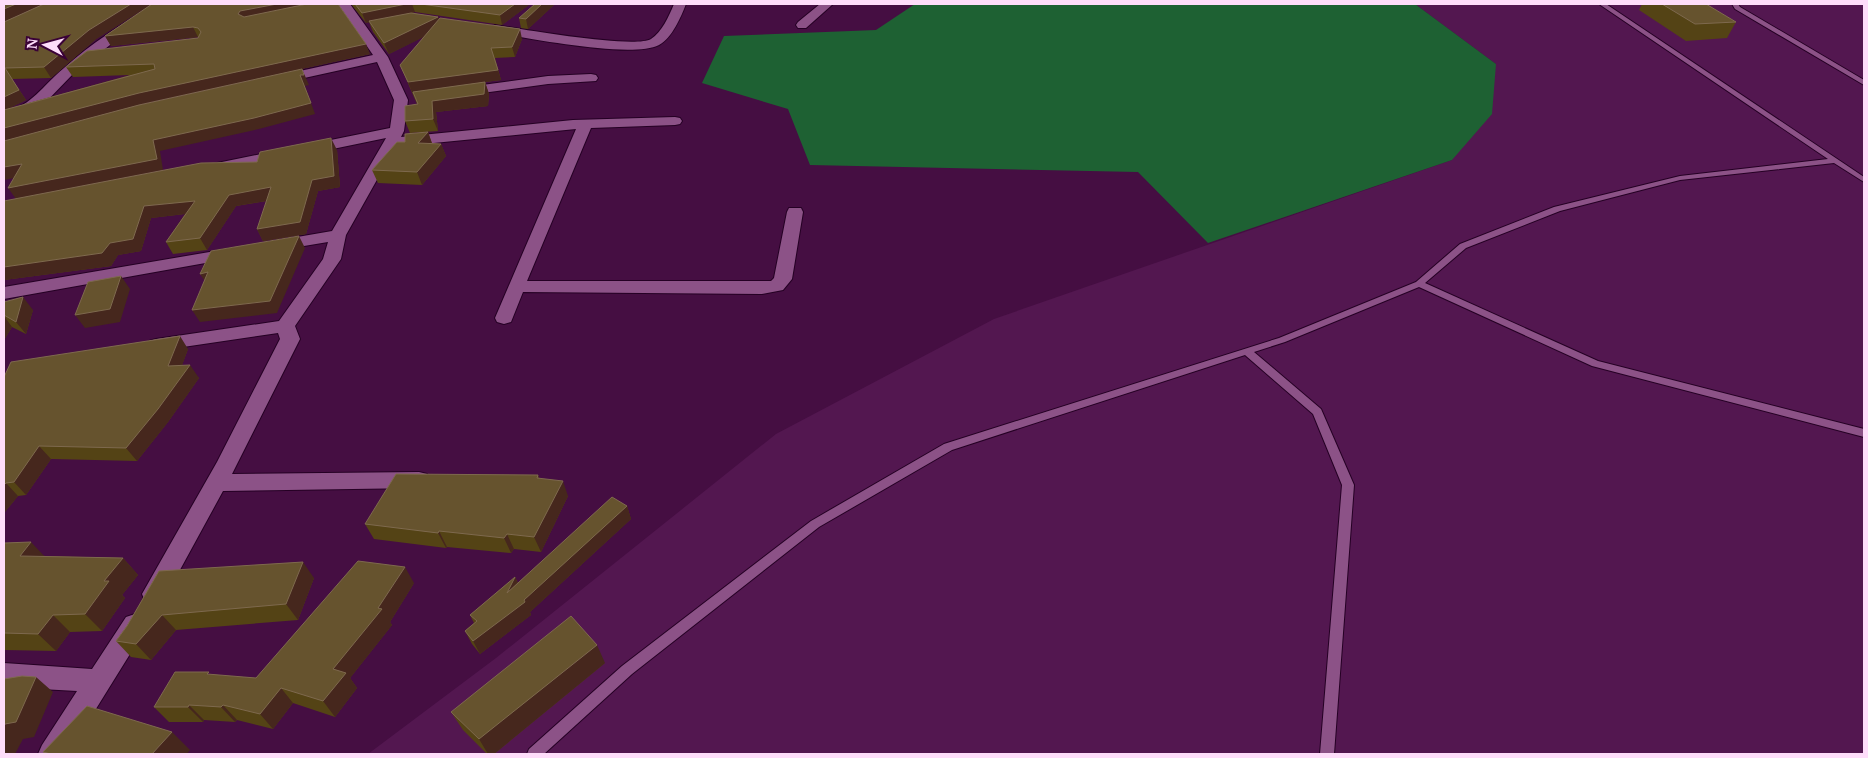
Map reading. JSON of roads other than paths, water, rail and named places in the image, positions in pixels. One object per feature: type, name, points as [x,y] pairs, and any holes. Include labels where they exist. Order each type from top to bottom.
[{"type":"street","points":[[4,118],[23,112],[36,104],[68,72],[89,55],[162,4]]},
{"type":"street","points":[[480,27],[576,41],[642,46],[654,43],[673,21],[680,4]]},
{"type":"street","points":[[802,25],[827,4]]},
{"type":"street","points":[[140,348],[285,326],[332,258],[338,235],[394,137],[410,99],[381,57],[367,28],[341,5]]},
{"type":"street","points":[[507,30],[520,20]]},
{"type":"street","points":[[89,55],[115,52]]},
{"type":"street","points":[[266,82],[381,57]]},
{"type":"street","points":[[446,94],[548,80],[591,78]]},
{"type":"street","points":[[204,170],[394,137],[584,124],[675,121]]},
{"type":"street","points":[[504,318],[584,124]]},
{"type":"street","points":[[516,286],[762,288],[777,286],[782,279],[795,212]]},
{"type":"street","points":[[4,293],[338,235]]},
{"type":"street","points":[[52,754],[145,610],[216,483],[290,339],[285,326]]},
{"type":"street","points":[[216,483],[442,480]]},
{"type":"street","points":[[4,675],[99,681]]},
{"type":"lane","points":[[1602,4],[1864,180]]},
{"type":"lane","points":[[1735,4],[1737,8],[1864,83]]},
{"type":"lane","points":[[534,754],[627,670],[816,524],[948,447],[1282,340],[1419,284],[1463,246],[1557,208],[1680,178],[1834,161]]},
{"type":"lane","points":[[1419,284],[1595,364],[1864,433]]},
{"type":"lane","points":[[1246,351],[1317,412],[1348,485],[1327,754]]}]
